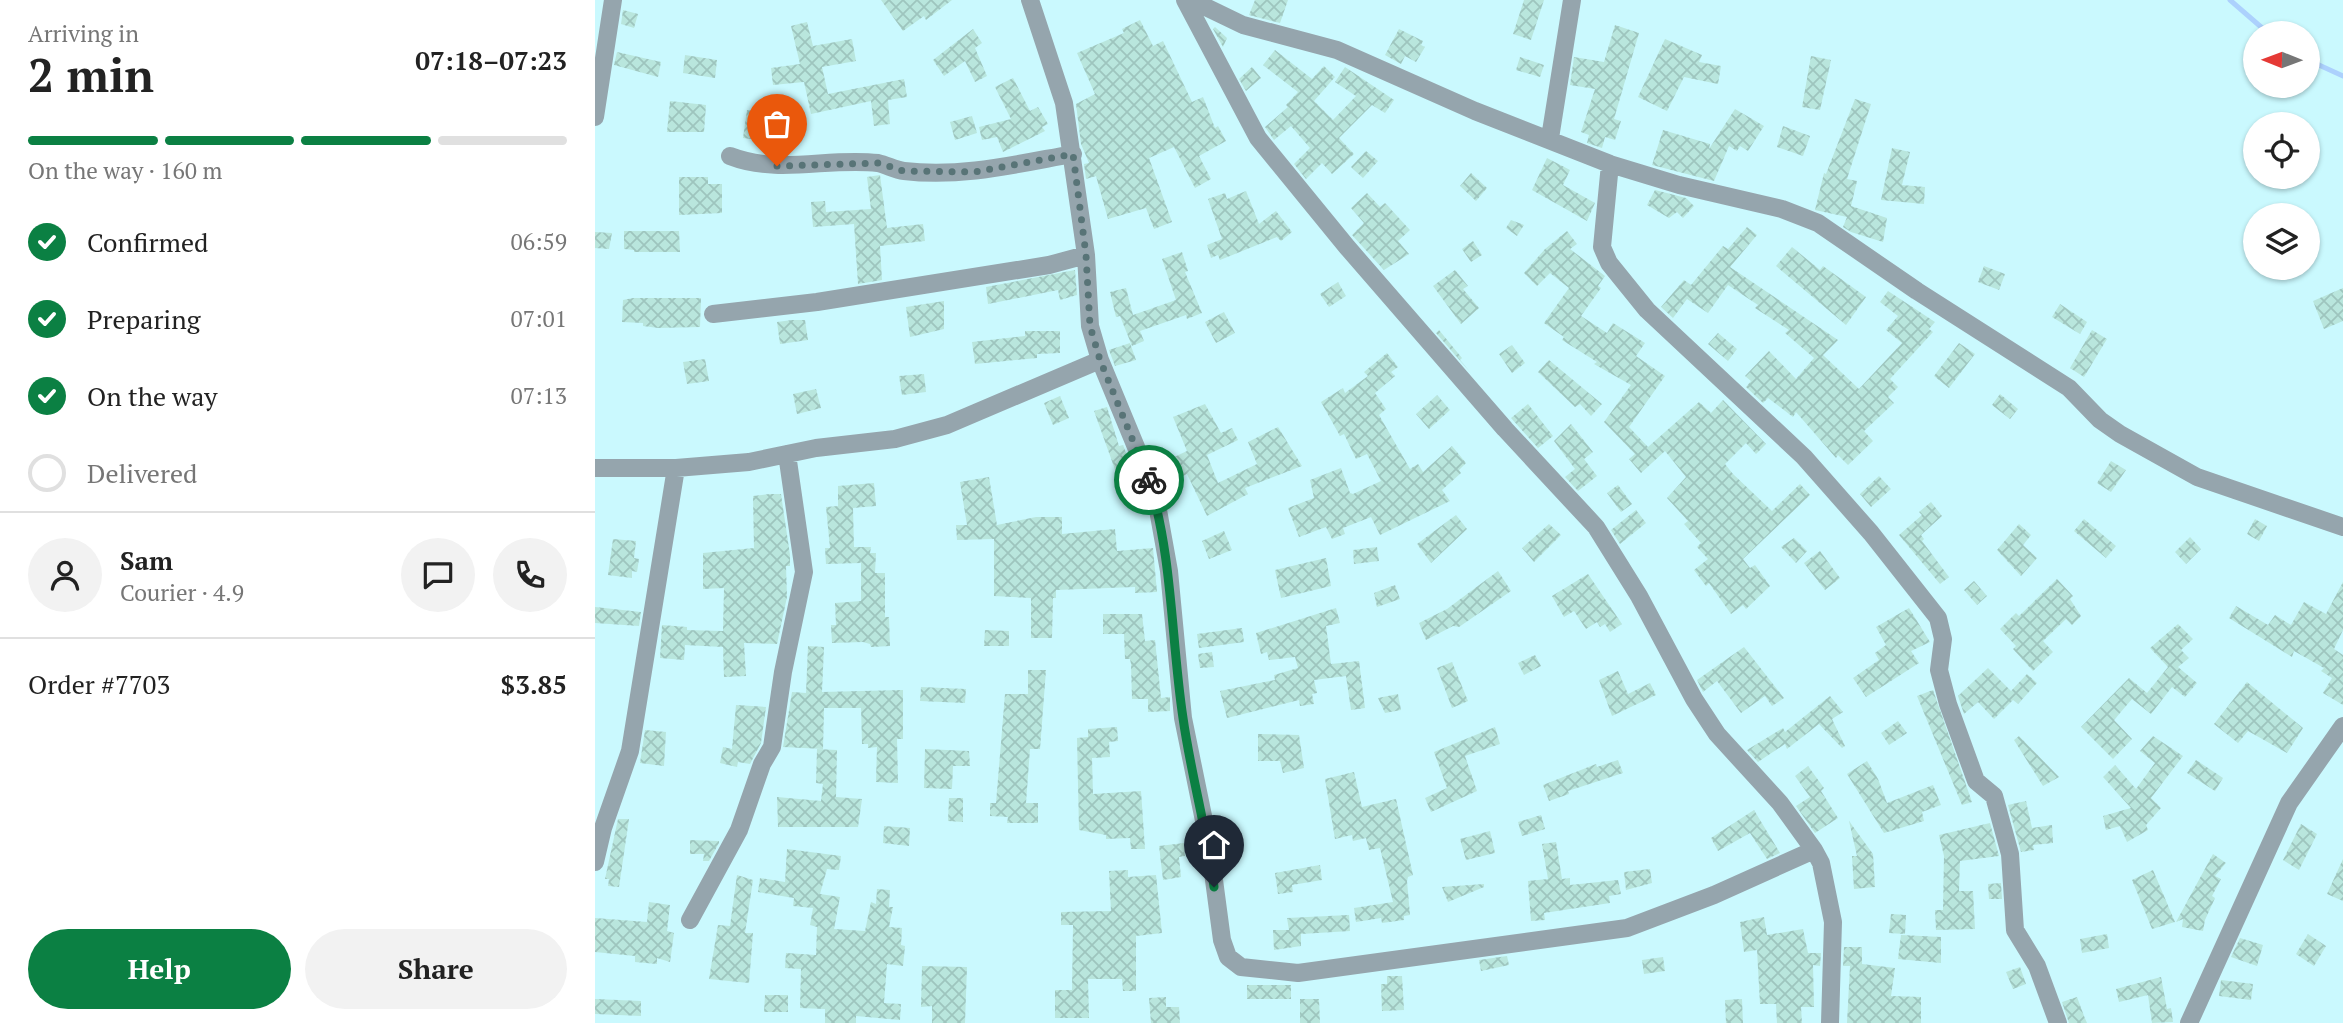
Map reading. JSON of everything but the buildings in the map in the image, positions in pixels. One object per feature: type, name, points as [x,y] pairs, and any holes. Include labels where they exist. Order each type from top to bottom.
[{"type":"street","points":[[595,117],[613,0]]},
{"type":"street","points":[[1030,0],[1064,103],[1086,255],[1090,326],[1100,360],[1148,476],[1158,510],[1169,571],[1183,718],[1208,838],[1222,940],[1228,957],[1241,967],[1298,973],[1627,928],[1714,895],[1814,850]]},
{"type":"street","points":[[1185,0],[1258,138],[1374,277],[1595,527],[1639,596],[1694,699],[1717,734],[1780,803],[1814,850],[1822,863],[1833,922],[1830,1023]]},
{"type":"street","points":[[1191,0],[1243,25],[1337,50],[1475,111],[1611,164],[1679,185],[1782,209],[1818,223],[1917,291],[2069,388],[2100,420],[2120,434],[2197,477],[2343,527]]},
{"type":"street","points":[[1550,138],[1572,0]]},
{"type":"street","points":[[730,156],[751,164],[777,166],[879,163],[903,171],[975,172],[1073,154]]},
{"type":"street","points":[[1611,164],[1602,247],[1609,262],[1647,310],[1804,457],[1871,533],[1938,618],[1943,639],[1940,670],[1948,704],[1976,781],[1994,796],[2010,854],[2015,930],[2037,966],[2058,1023]]},
{"type":"street","points":[[713,314],[817,302],[1022,270],[1086,255]]},
{"type":"street","points":[[595,468],[676,468],[749,462],[895,439],[947,425],[1100,360]]},
{"type":"street","points":[[690,920],[739,830],[762,764],[772,747],[783,672],[804,572],[787,454]]},
{"type":"street","points":[[595,862],[603,828],[630,751],[676,468]]},
{"type":"street","points":[[2189,1023],[2289,803],[2343,726]]},
{"type":"waterway","points":[[2230,0],[2254,21]]},
{"type":"waterway","points":[[2321,66],[2343,76]]},
{"type":"way so far","points":[[777,166],[879,163],[903,171],[975,172],[1073,154],[1086,255],[1090,326],[1100,360],[1149,480]]},
{"type":"route","points":[[1149,480],[1158,510],[1169,571],[1183,718],[1210,850],[1214,887]]}]
